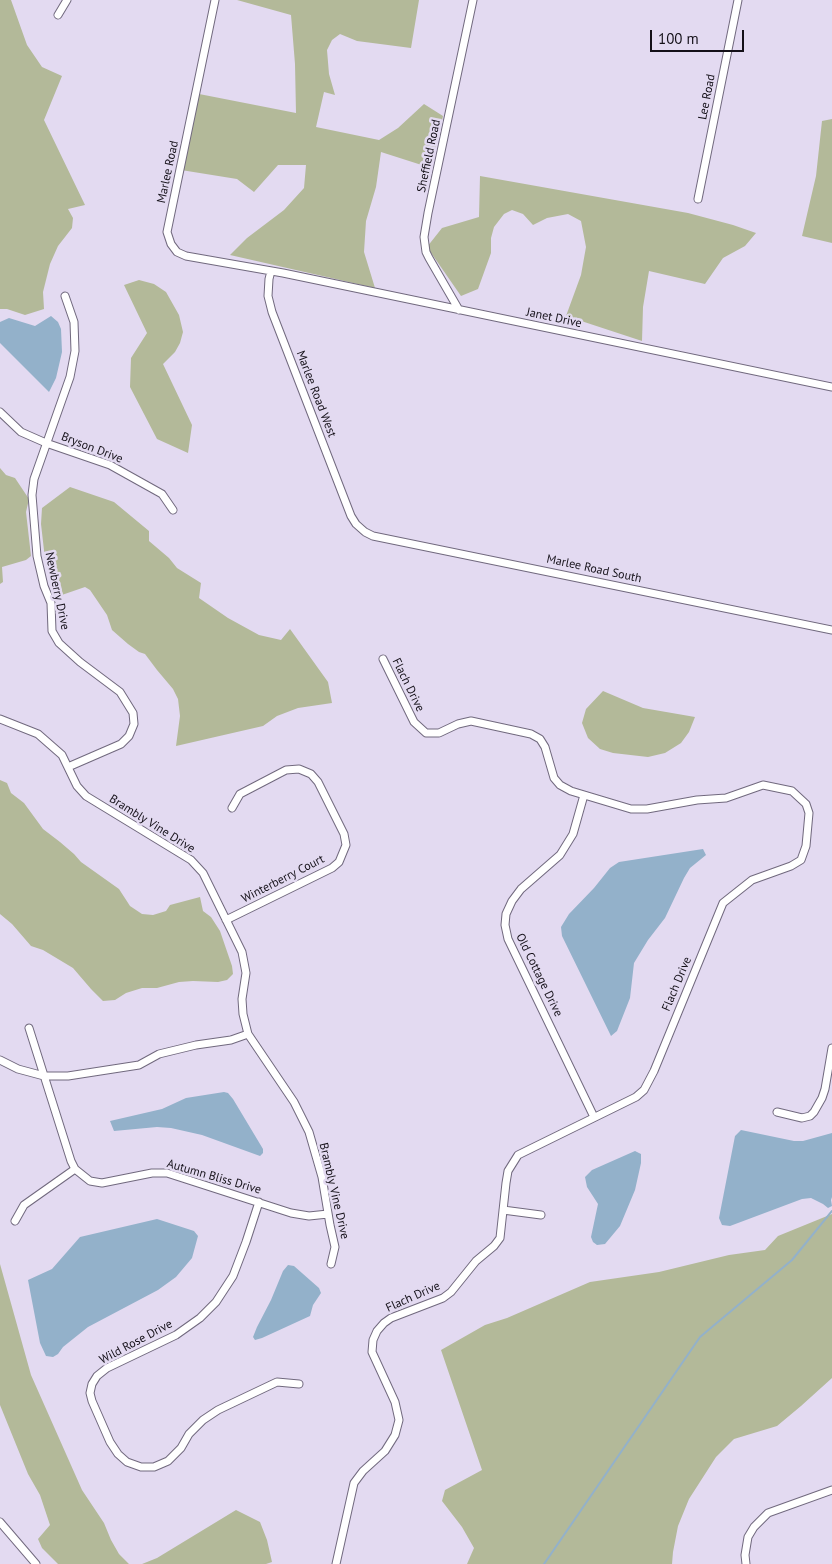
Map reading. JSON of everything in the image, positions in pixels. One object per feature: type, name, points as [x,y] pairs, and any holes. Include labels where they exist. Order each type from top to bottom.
[{"type":"street","points":[[58,15],[67,0]]},
{"type":"street","name":"Marlee Road","points":[[215,0],[167,232],[168,238],[170,244],[177,252],[186,256],[271,271]]},
{"type":"street","name":"Sheffield Road","points":[[459,310],[426,252],[424,237],[473,0]]},
{"type":"street","name":"Lee Road","points":[[698,199],[738,0]]},
{"type":"street","name":"Janet Drive","points":[[271,271],[832,387]]},
{"type":"street","name":"Marlee Road West","points":[[271,271],[268,279],[268,296],[272,312],[350,514],[356,524]]},
{"type":"street","name":"Newberry Drive","points":[[65,296],[74,322],[75,351],[70,377],[34,478],[32,496],[37,556],[44,586],[51,603],[52,631],[60,643],[80,662],[120,692],[133,713],[134,724],[129,736],[120,744],[68,767]]},
{"type":"street","name":"Bryson Drive","points":[[0,412],[21,432],[46,443],[110,465],[162,494],[173,510]]},
{"type":"street","name":"Marlee Road South","points":[[356,524],[361,530],[373,536],[832,630]]},
{"type":"street","name":"Flach Drive","points":[[336,1564],[354,1482],[385,1451],[394,1435],[399,1420],[395,1402],[372,1352],[373,1340],[377,1331],[391,1318],[443,1298],[451,1292],[476,1261],[494,1246],[500,1238],[508,1171],[518,1155],[636,1097],[644,1090],[654,1071],[724,903],[752,880],[791,866],[801,860],[806,846],[809,813],[806,804],[792,791],[763,785],[726,798],[697,800],[646,809],[631,809],[571,791],[560,785],[554,778],[546,747],[540,739],[531,734],[471,721],[458,724],[439,733],[426,733],[414,722],[383,658]]},
{"type":"street","name":"Brambly Vine Drive","points":[[0,719],[38,734],[62,755],[77,786],[86,796],[191,860],[203,873],[242,952],[246,973],[242,999],[243,1014],[248,1034],[294,1102],[308,1132],[322,1177],[335,1247],[331,1264]]},
{"type":"street","name":"Winterberry Court","points":[[226,920],[332,868],[339,862],[346,846],[344,834],[318,782],[311,774],[299,769],[286,770],[240,794],[232,808]]},
{"type":"street","name":"Old Cottage Drive","points":[[584,795],[573,834],[560,855],[521,889],[512,901],[506,914],[505,925],[508,939],[572,1068],[594,1117]]},
{"type":"street","points":[[16,1220],[24,1205],[75,1169],[29,1028]]},
{"type":"street","points":[[0,1060],[18,1069],[44,1076],[68,1076],[139,1065],[159,1054],[196,1045],[231,1040],[248,1034]]},
{"type":"street","points":[[777,1112],[802,1118],[810,1116],[814,1112],[826,1089],[832,1048]]},
{"type":"street","name":"Autumn Bliss Drive","points":[[75,1169],[90,1181],[102,1184],[152,1173],[167,1173],[291,1214],[309,1216],[328,1214]]},
{"type":"street","name":"Wild Rose Drive","points":[[259,1202],[233,1276],[216,1302],[200,1318],[176,1335],[107,1368],[97,1376],[90,1392],[110,1442],[118,1454],[127,1462],[141,1467],[154,1467],[168,1461],[203,1420],[218,1410],[276,1382],[299,1384]]},
{"type":"street","points":[[503,1210],[541,1215]]},
{"type":"street","points":[[746,1564],[745,1555],[748,1537],[761,1519],[776,1509],[832,1490]]},
{"type":"street","points":[[0,1522],[36,1564]]},
{"type":"green space","points":[[0,0],[11,0],[27,45],[42,67],[62,76],[44,120],[85,205],[68,209],[73,218],[72,228],[58,246],[50,264],[43,292],[44,309],[25,315],[7,309],[0,309]]},
{"type":"green space","points":[[237,0],[419,0],[411,48],[357,41],[340,34],[332,40],[327,50],[329,74],[335,95],[324,92],[316,127],[379,140],[398,128],[424,104],[443,116],[431,168],[381,152],[376,187],[366,221],[364,252],[375,288],[230,255],[247,238],[284,210],[304,188],[306,165],[278,165],[254,192],[237,179],[181,170],[194,93],[296,113],[291,15]]},
{"type":"green space","points":[[832,119],[832,243],[802,236],[816,176],[822,121]]},
{"type":"green space","points":[[480,176],[688,213],[756,233],[745,246],[723,258],[705,284],[649,271],[643,307],[642,341],[566,316],[581,275],[586,247],[581,221],[568,214],[547,218],[533,225],[523,214],[512,210],[504,214],[494,227],[491,238],[491,253],[478,289],[461,296],[427,247],[442,228],[479,217]]},
{"type":"green space","points":[[139,280],[154,284],[166,292],[179,315],[183,332],[180,343],[175,352],[163,364],[192,425],[188,453],[157,439],[130,387],[131,358],[147,333],[124,285]]},
{"type":"green space","points":[[0,468],[6,475],[15,478],[29,499],[26,512],[31,556],[26,560],[2,567],[3,582],[0,584]]},
{"type":"green space","points":[[70,487],[114,502],[149,531],[149,541],[169,558],[177,568],[201,583],[199,598],[228,618],[259,635],[281,640],[290,629],[328,682],[332,703],[298,708],[277,716],[263,726],[176,746],[180,716],[178,699],[173,689],[145,654],[128,644],[112,630],[107,615],[90,590],[85,587],[56,597],[45,559],[41,524],[42,508]]},
{"type":"green space","points":[[603,691],[643,708],[695,717],[689,732],[681,743],[665,753],[648,757],[613,753],[600,749],[588,738],[582,723],[586,709]]},
{"type":"green space","points":[[0,780],[7,783],[11,793],[24,803],[43,829],[81,862],[119,889],[130,906],[142,914],[153,915],[166,911],[170,905],[200,897],[203,911],[211,917],[220,931],[233,974],[227,980],[218,982],[179,982],[157,988],[142,988],[126,993],[115,1000],[103,1001],[73,968],[43,950],[31,946],[12,924],[0,914]]},
{"type":"green space","points":[[832,1214],[832,1378],[777,1426],[734,1439],[716,1457],[689,1499],[678,1526],[672,1564],[467,1564],[474,1548],[462,1527],[442,1501],[445,1490],[482,1470],[441,1350],[485,1325],[507,1318],[590,1282],[659,1272],[729,1255],[765,1250],[778,1236]]},
{"type":"green space","points":[[0,1264],[31,1375],[82,1490],[104,1523],[119,1554],[129,1564],[58,1564],[42,1548],[38,1539],[50,1525],[40,1495],[28,1474],[0,1405]]},
{"type":"green space","points":[[236,1510],[260,1522],[267,1540],[272,1562],[266,1564],[142,1564],[157,1558]]},
{"type":"water","points":[[51,316],[58,322],[61,329],[62,352],[56,378],[49,392],[0,343],[0,322],[9,318],[35,326]]},
{"type":"water","points":[[703,849],[706,855],[690,868],[665,918],[648,940],[634,963],[630,998],[617,1031],[611,1036],[562,936],[561,927],[569,914],[610,868],[619,862]]},
{"type":"water","points":[[228,1093],[233,1099],[263,1149],[263,1153],[260,1156],[202,1135],[171,1128],[157,1127],[114,1131],[110,1121],[162,1109],[186,1098]]},
{"type":"water","points":[[741,1130],[794,1141],[803,1141],[832,1133],[832,1206],[828,1208],[811,1198],[802,1199],[730,1226],[722,1225],[719,1218],[735,1136]]},
{"type":"water","points":[[635,1151],[641,1154],[641,1163],[635,1190],[620,1226],[605,1244],[597,1245],[591,1237],[598,1204],[587,1187],[585,1177],[592,1170]]},
{"type":"water","points":[[157,1219],[194,1231],[198,1236],[192,1258],[176,1277],[158,1290],[88,1327],[53,1357],[46,1356],[40,1343],[28,1280],[52,1269],[80,1237]]},
{"type":"water","points":[[288,1265],[294,1266],[319,1288],[321,1293],[313,1305],[310,1316],[255,1340],[253,1337],[257,1327],[283,1271]]},
{"type":"waterway","points":[[544,1564],[700,1337],[792,1260],[832,1211]]}]
